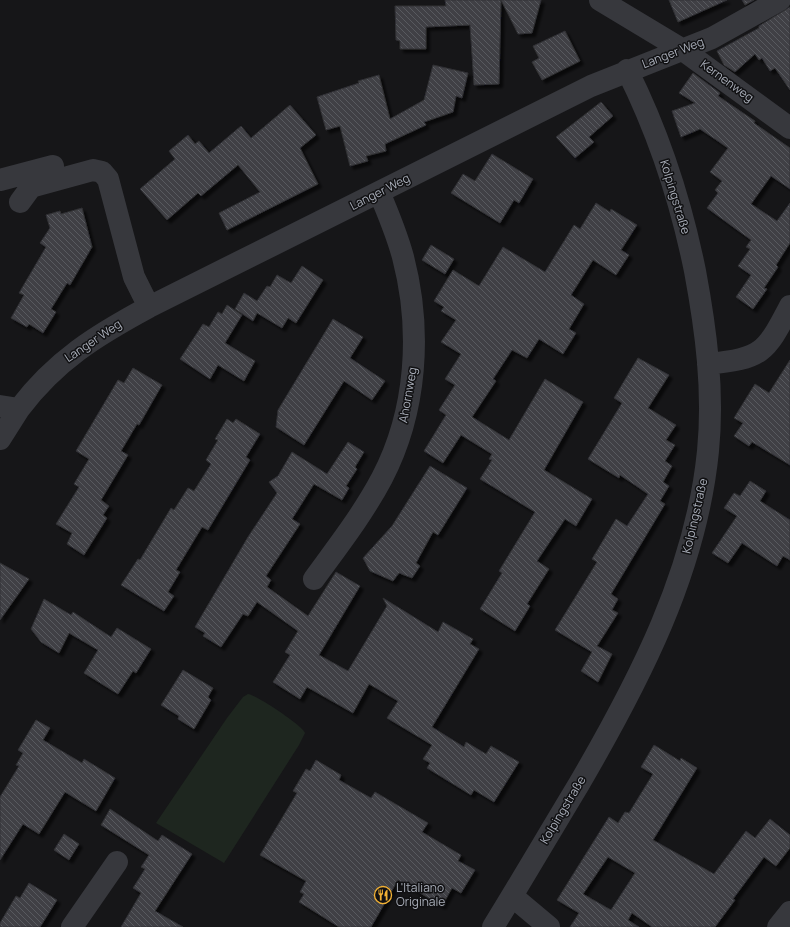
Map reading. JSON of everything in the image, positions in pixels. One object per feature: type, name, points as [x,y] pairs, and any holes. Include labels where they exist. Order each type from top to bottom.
[{"type":"street","name":"Kernenweg","points":[[600,0],[683,50],[790,128]]},
{"type":"street","name":"Langer Weg","points":[[0,439],[10,408],[38,385],[67,357],[102,333],[149,307],[591,86],[627,70],[712,38],[780,0]]},
{"type":"street","name":"Kolpingstraße","points":[[493,927],[620,713],[644,665],[667,611],[690,542],[708,451],[710,422],[708,364],[698,286],[682,216],[646,110],[627,70]]},
{"type":"street","points":[[0,180],[84,157]]},
{"type":"street","points":[[20,202],[31,188],[93,170],[102,172],[108,179],[135,281],[149,307]]},
{"type":"street","name":"Ahornweg","points":[[314,579],[360,514],[382,478],[398,440],[410,395],[414,344],[409,287],[398,242],[379,192]]},
{"type":"street","points":[[708,364],[744,360],[759,353],[774,336],[790,306]]},
{"type":"street","points":[[72,927],[117,862]]},
{"type":"street","points":[[512,896],[549,927]]},
{"type":"street","points":[[778,927],[790,912]]},
{"type":"shaded area","points":[[248,694],[279,711],[297,724],[305,733],[299,745],[224,863],[156,823],[227,718],[243,697]]},
{"type":"building","points":[[445,0],[501,0],[499,84],[474,85],[470,25],[426,27],[426,49],[400,49],[400,41],[396,40],[395,6],[446,6]]},
{"type":"building","points":[[501,0],[541,0],[532,33],[518,34]]},
{"type":"building","points":[[669,0],[727,0],[678,22]]},
{"type":"building","points":[[742,0],[754,0],[745,5]]},
{"type":"building","points":[[790,7],[790,90],[775,68],[770,71],[762,58],[759,60],[755,54],[735,72],[724,65],[717,51],[759,28],[759,26]]},
{"type":"building","points":[[565,31],[580,61],[542,80],[532,62],[539,58],[533,46]]},
{"type":"building","points":[[433,65],[468,73],[462,98],[456,96],[453,112],[424,122],[426,125],[385,144],[386,151],[366,156],[368,161],[350,166],[340,126],[326,130],[317,97],[359,83],[358,81],[379,75],[390,119],[424,100]]},
{"type":"building","points":[[693,73],[720,93],[718,96],[755,121],[754,123],[790,148],[790,189],[771,176],[751,204],[777,221],[790,203],[790,243],[776,265],[778,267],[764,288],[767,289],[753,309],[736,297],[751,275],[738,266],[750,249],[746,247],[751,240],[707,208],[718,193],[715,190],[722,181],[710,172],[728,148],[700,129],[681,137],[672,111],[695,103],[679,93]]},
{"type":"building","points":[[601,102],[613,116],[589,137],[594,142],[575,158],[556,137]]},
{"type":"building","points":[[290,105],[316,135],[300,148],[318,184],[227,230],[219,213],[260,192],[238,165],[201,196],[198,193],[167,220],[140,189],[175,159],[169,151],[188,135],[195,144],[199,141],[209,153],[241,126],[251,138]]},
{"type":"building","points":[[492,154],[533,179],[519,203],[514,200],[500,223],[451,193],[463,174],[475,181]]},
{"type":"building","points":[[596,203],[610,212],[611,209],[637,225],[621,250],[629,255],[616,275],[593,260],[571,295],[584,304],[569,329],[576,333],[563,354],[539,339],[527,358],[512,350],[493,379],[496,381],[472,417],[509,440],[545,379],[583,402],[544,470],[592,499],[576,526],[565,519],[537,561],[549,569],[527,604],[530,606],[515,631],[480,609],[502,573],[499,571],[535,512],[480,479],[492,460],[489,459],[492,454],[461,435],[443,463],[424,451],[446,415],[439,410],[455,385],[445,379],[461,354],[441,342],[456,320],[441,311],[444,307],[434,301],[453,270],[479,286],[503,247],[545,272],[574,225],[580,229]]},
{"type":"building","points":[[82,208],[92,247],[70,285],[67,283],[51,309],[56,312],[43,333],[29,324],[27,327],[11,318],[24,295],[19,293],[46,247],[40,243],[50,228],[46,215],[60,211],[61,214]]},
{"type":"building","points":[[431,245],[454,259],[445,274],[422,260]]},
{"type":"building","points":[[302,266],[323,280],[296,323],[288,318],[282,328],[257,313],[253,321],[235,309],[244,293],[257,301],[267,286],[270,287],[277,275],[291,283]]},
{"type":"building","points":[[227,305],[242,315],[225,343],[255,361],[244,381],[218,365],[210,379],[180,359],[203,324],[209,327],[218,312],[222,314]]},
{"type":"building","points":[[333,319],[363,337],[350,358],[385,381],[372,400],[344,381],[304,445],[276,427],[278,410]]},
{"type":"building","points":[[638,358],[669,375],[648,408],[676,425],[666,440],[675,445],[665,461],[672,466],[663,482],[669,486],[660,501],[665,504],[611,594],[618,599],[612,610],[618,613],[597,646],[612,654],[598,682],[581,671],[592,652],[555,630],[597,562],[592,559],[616,519],[627,526],[648,494],[620,475],[619,478],[588,459],[622,403],[614,398]]},
{"type":"building","points":[[790,360],[790,465],[752,442],[749,446],[734,436],[743,423],[734,418],[755,384],[769,393]]},
{"type":"building","points":[[133,368],[162,385],[139,425],[137,424],[121,451],[128,455],[101,500],[109,506],[103,515],[107,518],[84,555],[67,544],[72,533],[56,524],[79,487],[74,484],[89,459],[76,451],[118,380],[124,383]]},
{"type":"building","points":[[227,419],[233,423],[236,419],[260,434],[246,457],[250,460],[208,530],[202,527],[176,570],[180,572],[168,592],[174,596],[164,611],[121,585],[138,559],[140,560],[171,508],[174,510],[188,488],[194,491],[211,464],[206,460],[218,440],[215,439]]},
{"type":"building","points":[[348,442],[364,452],[355,467],[357,469],[346,486],[349,488],[342,500],[314,484],[292,519],[300,524],[266,576],[271,580],[267,587],[308,616],[336,572],[360,586],[319,655],[348,671],[387,606],[383,598],[438,632],[443,622],[473,639],[470,644],[479,649],[432,727],[464,747],[466,742],[486,754],[491,746],[519,762],[494,802],[474,790],[471,795],[427,768],[430,763],[423,759],[432,745],[387,718],[398,701],[369,684],[353,713],[307,687],[300,699],[273,682],[290,655],[285,652],[298,631],[257,602],[248,616],[243,614],[221,647],[203,636],[205,633],[195,627],[248,537],[277,493],[269,482],[278,476],[292,452],[327,474]]},
{"type":"building","points":[[430,466],[467,488],[438,535],[433,532],[416,563],[420,566],[412,578],[399,573],[393,581],[370,571],[363,558],[392,526]]},
{"type":"building","points":[[750,481],[766,491],[760,501],[790,520],[790,560],[783,556],[777,566],[742,543],[728,563],[712,553],[737,516],[724,508],[734,493],[740,496]]},
{"type":"building","points":[[0,563],[29,579],[0,620]]},
{"type":"building","points":[[44,599],[71,615],[73,612],[111,637],[117,628],[151,649],[136,673],[133,671],[118,694],[84,673],[98,650],[69,633],[59,653],[41,642],[31,629]]},
{"type":"building","points":[[183,670],[213,688],[208,697],[211,700],[194,729],[178,719],[179,716],[161,705]]},
{"type":"building","points":[[36,720],[50,728],[43,740],[82,763],[84,759],[115,778],[96,811],[65,792],[39,834],[23,824],[0,860],[0,797],[19,766],[16,765],[23,753],[18,750]]},
{"type":"building","points":[[654,745],[680,761],[681,758],[697,768],[653,840],[714,874],[746,831],[755,838],[770,819],[790,835],[790,848],[776,866],[764,857],[733,899],[735,900],[715,927],[652,927],[632,913],[628,920],[639,927],[570,927],[579,913],[557,900],[609,817],[618,823],[625,812],[629,813],[653,774],[641,767]],"holes":[[[608,857],[635,873],[611,910],[583,894]]]},
{"type":"building","points":[[316,760],[341,775],[339,780],[371,798],[375,792],[428,823],[422,832],[461,855],[458,861],[475,870],[461,893],[452,888],[442,906],[398,880],[371,927],[339,927],[299,902],[304,894],[300,892],[306,881],[260,855],[297,793],[293,791],[306,769],[310,771]]},
{"type":"building","points":[[110,809],[158,841],[162,835],[192,854],[155,911],[183,927],[121,927],[141,893],[133,888],[145,869],[141,867],[149,855],[101,825]]},
{"type":"building","points":[[64,834],[79,844],[69,860],[54,850]]},
{"type":"building","points":[[29,883],[57,900],[40,927],[0,927],[0,923],[16,896],[20,898]]},
{"type":"place","name":"L'Italiano Originale","points":[[383,895]]}]
